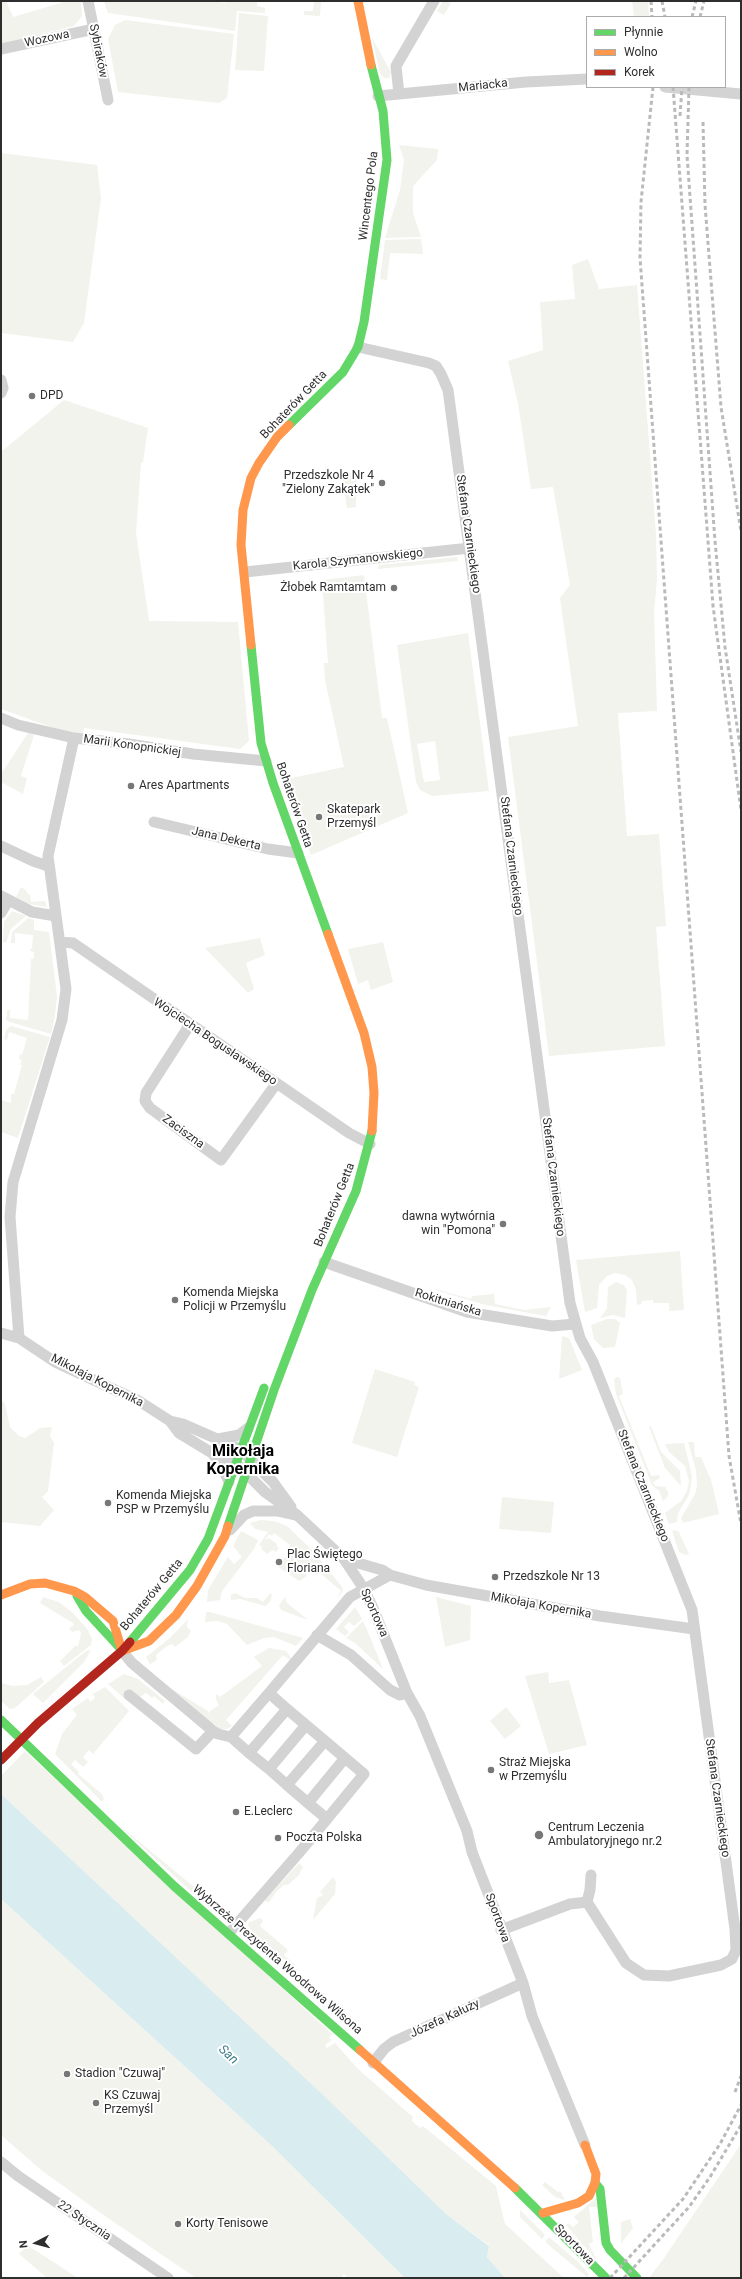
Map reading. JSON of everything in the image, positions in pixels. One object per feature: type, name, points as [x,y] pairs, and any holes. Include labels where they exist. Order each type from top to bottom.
[{"type":"main road","name":"Wincentego Pola","points":[[358,1],[366,46],[386,126],[387,160],[364,322],[358,347]]},
{"type":"main road","name":"Bohaterów Getta","points":[[122,1651],[149,1641],[176,1615],[197,1586],[225,1536],[274,1390],[312,1290],[356,1191],[370,1144],[374,1120],[372,1067],[364,1033],[298,853],[261,743],[242,524],[251,478],[259,463],[277,437],[343,372],[358,347]]},
{"type":"main road","name":"Bohaterów Getta","points":[[1,1760],[38,1723],[122,1651],[190,1570],[208,1539],[248,1428],[282,1346],[312,1290]]},
{"type":"main road","points":[[1,1595],[30,1584],[45,1583],[85,1597],[113,1621],[122,1651]]},
{"type":"main road","points":[[74,1592],[86,1611],[122,1651]]},
{"type":"main road","name":"Wybrzeże Prezydenta Woodrowa Wilsona","points":[[1,1720],[168,1880],[314,2007],[373,2063],[453,2131],[543,2212]]},
{"type":"main road","points":[[543,2212],[578,2203],[589,2196],[595,2183],[595,2168],[585,2145]]},
{"type":"main road","points":[[595,2183],[600,2189],[606,2243],[610,2250],[637,2278]]},
{"type":"main road","name":"Sportowa","points":[[543,2212],[606,2278]]},
{"type":"street","name":"Sybiraków","points":[[88,1],[108,100]]},
{"type":"street","points":[[399,94],[396,66],[434,1]]},
{"type":"street","name":"Wozowa","points":[[1,49],[94,29]]},
{"type":"street","name":"Mariacka","points":[[378,96],[526,82],[586,79]]},
{"type":"street","points":[[676,88],[741,94]]},
{"type":"street","name":"Stefana Czarnieckiego","points":[[358,347],[429,363],[436,366],[445,381],[452,410],[568,1289],[575,1324],[596,1369],[692,1610],[735,1929],[736,1950],[732,1959],[721,1966],[669,1976],[644,1974],[626,1963],[586,1902]]},
{"type":"street","points":[[1,380],[3,388],[1,392]]},
{"type":"street","name":"Karola Szymanowskiego","points":[[245,572],[470,548]]},
{"type":"street","name":"Marii Konopnickiej","points":[[1,718],[18,725],[74,738],[129,744],[193,754],[266,761]]},
{"type":"street","points":[[19,1338],[5,1236],[13,1182],[62,1020],[66,989],[48,866],[48,854],[74,738]]},
{"type":"street","name":"Jana Dekerta","points":[[154,822],[268,849],[298,853]]},
{"type":"street","points":[[1,846],[32,861],[48,866]]},
{"type":"street","points":[[1,913],[5,898],[32,912],[56,916]]},
{"type":"street","name":"Wojciecha Bogusławskiego","points":[[60,942],[73,943],[276,1084],[352,1135],[370,1144]]},
{"type":"street","name":"Zaciszna","points":[[188,1024],[187,1029],[146,1093],[145,1101],[150,1108],[221,1160],[276,1084]]},
{"type":"street","name":"Rokitniańska","points":[[324,1262],[467,1312],[552,1326],[575,1324]]},
{"type":"street","name":"Mikołaja Kopernika","points":[[1,1333],[19,1338],[56,1362],[139,1401],[170,1421],[240,1449],[272,1482],[297,1515]]},
{"type":"street","name":"Mikołaja Kopernika","points":[[170,1421],[179,1433],[212,1453],[227,1457],[236,1463],[265,1492],[297,1515],[344,1559],[382,1570],[390,1576],[426,1585],[600,1616],[694,1629]]},
{"type":"street","points":[[218,1439],[239,1435],[248,1428]]},
{"type":"street","name":"Mikołaja Kopernika","points":[[212,1453],[221,1464],[229,1482]]},
{"type":"street","points":[[225,1536],[244,1515],[253,1512],[277,1512],[297,1515]]},
{"type":"street","name":"Sportowa","points":[[344,1559],[364,1589],[407,1693],[420,1716],[467,1831],[472,1852],[501,1930],[523,1983],[532,2016],[585,2145]]},
{"type":"street","points":[[231,1737],[350,1597],[390,1576]]},
{"type":"street","points":[[317,1636],[351,1655],[390,1690],[400,1695],[407,1693]]},
{"type":"street","points":[[122,1651],[132,1663],[213,1731],[218,1734],[231,1737],[327,1819]]},
{"type":"street","points":[[229,1933],[364,1774],[269,1693]]},
{"type":"street","points":[[129,1695],[196,1749],[213,1731]]},
{"type":"street","points":[[249,1753],[287,1709]]},
{"type":"street","points":[[269,1769],[306,1725]]},
{"type":"street","points":[[287,1785],[326,1741]]},
{"type":"street","points":[[308,1803],[345,1758]]},
{"type":"street","points":[[501,1930],[570,1904],[586,1902],[590,1890],[591,1875]]},
{"type":"street","name":"Józefa Kałuży","points":[[373,2063],[384,2048],[393,2042],[523,1983]]},
{"type":"street","name":"22 Stycznia","points":[[1,2162],[18,2176],[168,2278]]},
{"type":"shaded area","points":[[1,1],[6,1],[13,17],[67,1],[81,1],[82,16],[74,26],[1,44]]},
{"type":"shaded area","points":[[104,1],[212,1],[225,3],[225,1],[257,1],[257,6],[265,8],[265,13],[237,11],[235,31],[108,13]]},
{"type":"shaded area","points":[[314,1],[321,1],[320,16],[304,15],[304,11],[313,11]]},
{"type":"shaded area","points":[[443,1],[451,3],[444,15],[437,11]]},
{"type":"shaded area","points":[[632,1],[648,1],[649,16],[634,16]]},
{"type":"shaded area","points":[[239,13],[268,16],[264,71],[235,70]]},
{"type":"shaded area","points":[[125,20],[234,34],[227,98],[219,103],[118,92],[108,39],[115,25]]},
{"type":"shaded area","points":[[372,38],[391,72],[389,78],[384,78],[380,74]]},
{"type":"shaded area","points":[[399,145],[438,149],[437,160],[413,186],[413,213],[421,237],[385,238],[400,190],[404,160]]},
{"type":"shaded area","points":[[1,153],[97,165],[101,198],[84,323],[73,342],[1,333]]},
{"type":"shaded area","points":[[421,239],[423,254],[390,253],[387,280],[380,279],[385,240]]},
{"type":"shaded area","points":[[588,259],[599,289],[637,285],[656,534],[657,579],[654,612],[657,711],[618,713],[627,836],[659,834],[666,926],[656,927],[665,1046],[549,1056],[508,737],[578,726],[560,598],[570,585],[553,487],[531,489],[518,403],[508,361],[543,350],[540,302],[575,299],[572,265]]},
{"type":"shaded area","points":[[64,400],[148,428],[143,462],[141,463],[136,533],[149,621],[238,622],[249,741],[240,749],[84,728],[83,734],[62,731],[1,709],[1,452]]},
{"type":"shaded area","points":[[357,472],[356,507],[347,508],[342,473]]},
{"type":"shaded area","points":[[457,557],[458,561],[378,569],[379,565]]},
{"type":"shaded area","points":[[364,575],[382,718],[387,718],[408,813],[311,855],[282,780],[344,767],[325,680],[324,663],[328,663],[322,580]]},
{"type":"shaded area","points":[[468,633],[489,791],[432,796],[420,790],[416,782],[397,645]],"holes":[[[435,741],[440,780],[424,782],[417,744]]]},
{"type":"shaded area","points":[[28,733],[34,735],[21,776],[27,778],[23,794],[1,782],[1,774]]},
{"type":"shaded area","points":[[21,887],[30,895],[31,902],[45,901],[47,907],[29,904],[16,897]]},
{"type":"shaded area","points":[[12,911],[26,916],[11,929],[6,943],[3,942],[4,922]]},
{"type":"shaded area","points":[[28,918],[34,920],[34,930],[49,932],[57,996],[51,1034],[6,1020],[7,1010],[10,1010],[10,1018],[28,1020],[31,959],[34,958],[34,952],[30,951],[30,949],[32,949],[33,935],[15,933],[15,943],[11,943],[12,932]]},
{"type":"shaded area","points":[[260,938],[265,955],[246,963],[254,989],[248,993],[205,948]]},
{"type":"shaded area","points":[[383,942],[393,982],[371,990],[368,980],[358,984],[348,949]]},
{"type":"shaded area","points":[[11,1026],[50,1037],[18,1138],[1,1132],[1,1100],[11,1103],[11,1094],[14,1094],[22,1065],[20,1065],[22,1060],[19,1059],[20,1054],[22,1055],[27,1038],[9,1032],[7,1040],[4,1039],[6,1030]]},
{"type":"shaded area","points":[[680,1251],[684,1310],[669,1311],[669,1303],[653,1303],[653,1300],[642,1301],[641,1304],[637,1305],[636,1290],[632,1280],[625,1275],[615,1273],[607,1276],[599,1285],[597,1308],[585,1312],[576,1260]]},
{"type":"shaded area","points":[[616,1282],[624,1285],[627,1290],[625,1318],[613,1315],[600,1318],[607,1309],[608,1287]]},
{"type":"shaded area","points":[[436,1289],[471,1299],[472,1296],[494,1294],[495,1304],[524,1310],[551,1307],[546,1316],[482,1304]]},
{"type":"shaded area","points":[[607,1319],[615,1319],[620,1323],[615,1347],[603,1348],[594,1339],[591,1325]]},
{"type":"shaded area","points":[[562,1336],[569,1338],[582,1370],[559,1379]]},
{"type":"shaded area","points":[[375,1369],[415,1382],[414,1385],[419,1387],[397,1457],[352,1443]]},
{"type":"shaded area","points":[[617,1377],[620,1378],[623,1394],[619,1396],[651,1476],[659,1475],[660,1478],[653,1482],[655,1486],[665,1487],[668,1492],[668,1496],[663,1501],[659,1491],[652,1485],[616,1394],[614,1379]]},
{"type":"shaded area","points":[[1,1399],[5,1404],[10,1427],[19,1436],[25,1438],[40,1428],[52,1427],[50,1436],[54,1443],[48,1491],[42,1497],[54,1510],[40,1526],[1,1522]]},
{"type":"shaded area","points":[[651,1426],[661,1452],[680,1471],[681,1486],[665,1468],[649,1427]]},
{"type":"shaded area","points":[[688,1442],[694,1442],[695,1457],[701,1457],[711,1480],[719,1514],[683,1523],[681,1518],[695,1494],[697,1486],[696,1470]]},
{"type":"shaded area","points":[[684,1443],[692,1476],[691,1485],[689,1495],[678,1513],[677,1522],[669,1524],[665,1513],[681,1501],[687,1491],[689,1481],[685,1466],[669,1452],[665,1444]]},
{"type":"shaded area","points":[[502,1497],[554,1502],[551,1533],[499,1529]]},
{"type":"shaded area","points":[[261,1520],[274,1521],[287,1526],[312,1550],[342,1587],[343,1591],[336,1599],[341,1591],[311,1565],[305,1572],[307,1576],[299,1581],[278,1567],[290,1551],[288,1549],[290,1545],[274,1533],[272,1536],[269,1534],[265,1540],[269,1538],[277,1544],[276,1546],[279,1548],[276,1552],[273,1550],[267,1554],[261,1549],[262,1547],[259,1545],[268,1532],[255,1529],[250,1523]]},
{"type":"shaded area","points":[[675,1530],[679,1532],[689,1554],[686,1555],[679,1552],[672,1531]]},
{"type":"shaded area","points":[[241,1531],[258,1540],[254,1549],[222,1591],[220,1600],[207,1602],[208,1590],[228,1557],[234,1564],[242,1557],[233,1546]]},
{"type":"shaded area","points":[[235,1593],[245,1598],[257,1598],[263,1602],[270,1593],[272,1595],[270,1602],[265,1606],[240,1599],[231,1600],[231,1595]]},
{"type":"shaded area","points":[[43,1597],[59,1602],[73,1613],[88,1630],[92,1639],[91,1645],[64,1666],[60,1661],[75,1646],[78,1646],[81,1633],[79,1630],[72,1632],[69,1628],[74,1625],[73,1623],[40,1603]]},
{"type":"shaded area","points":[[285,1597],[287,1603],[308,1620],[281,1610],[279,1605]]},
{"type":"shaded area","points":[[436,1597],[471,1606],[470,1640],[445,1647]]},
{"type":"shaded area","points":[[355,1607],[362,1619],[354,1626],[349,1622],[344,1627],[349,1632],[345,1636],[336,1629]]},
{"type":"shaded area","points":[[206,1612],[303,1638],[296,1646],[274,1637],[264,1638],[247,1645],[227,1624],[218,1621],[205,1622]]},
{"type":"shaded area","points":[[188,1619],[187,1627],[191,1631],[188,1637],[175,1647],[172,1644],[167,1646],[156,1655],[157,1660],[150,1664],[146,1657],[170,1638]]},
{"type":"shaded area","points":[[363,1621],[383,1669],[355,1643],[346,1638]]},
{"type":"shaded area","points":[[269,1648],[286,1651],[291,1658],[290,1660],[283,1655],[226,1720],[232,1726],[227,1729],[219,1729],[214,1723],[215,1727],[167,1686],[208,1711],[213,1721],[209,1712],[219,1705],[216,1695],[217,1694],[220,1697],[262,1666],[254,1657]]},
{"type":"shaded area","points":[[91,1650],[84,1662],[43,1703],[34,1695],[34,1693],[86,1651]]},
{"type":"shaded area","points":[[548,1672],[549,1683],[569,1680],[587,1745],[549,1754],[525,1676]]},
{"type":"shaded area","points":[[124,1674],[138,1679],[165,1701],[163,1704],[154,1696],[152,1698],[146,1693],[140,1697],[131,1690],[124,1698],[108,1684]]},
{"type":"shaded area","points":[[41,1677],[44,1682],[15,1708],[10,1709],[1,1701],[1,1683],[12,1686],[27,1685]]},
{"type":"shaded area","points":[[105,1687],[129,1711],[93,1754],[89,1750],[83,1757],[88,1762],[83,1767],[75,1760],[71,1764],[79,1772],[78,1774],[102,1794],[104,1799],[102,1802],[55,1754],[62,1734],[77,1715],[72,1709],[88,1698],[90,1702],[95,1698],[93,1694]]},
{"type":"shaded area","points":[[506,1707],[521,1726],[505,1739],[490,1721]]},
{"type":"shaded area","points":[[25,1751],[332,2034],[329,2038],[332,2040],[325,2045],[327,2048],[335,2043],[358,2069],[413,2117],[412,2121],[420,2128],[423,2126],[496,2186],[505,2224],[564,2278],[505,2278],[487,2257],[489,2245],[446,2214],[1,1794],[1,1776]]},
{"type":"shaded area","points":[[114,1821],[233,1919],[226,1920],[216,1914]]},
{"type":"shaded area","points":[[299,1863],[303,1867],[299,1875],[288,1885],[284,1885],[277,1891],[269,1902],[266,1902],[265,1900]]},
{"type":"shaded area","points":[[333,1877],[336,1882],[335,1894],[313,1920],[317,1898],[323,1895],[320,1892]]},
{"type":"shaded area","name":"KS Czuwaj Przemyśl","points":[[1,1899],[271,2145],[405,2278],[348,2278],[344,2274],[341,2278],[196,2278],[102,2214],[41,2170],[1,2135]]},
{"type":"shaded area","points":[[261,1918],[263,1921],[260,1926],[288,1950],[284,1955],[295,1965],[292,1966],[251,1930],[248,1925],[249,1922]]},
{"type":"shaded area","points":[[741,2144],[741,2278],[649,2278],[662,2261]]},
{"type":"shaded area","points":[[545,2182],[558,2192],[560,2191],[565,2200],[555,2197],[542,2185]]},
{"type":"shaded area","points":[[596,2198],[597,2207],[589,2207],[593,2242],[589,2244],[597,2261],[566,2225],[568,2223],[573,2227],[579,2222],[574,2217]]},
{"type":"shaded area","points":[[520,2210],[545,2235],[542,2239],[520,2217]]},
{"type":"shaded area","points":[[630,2219],[633,2228],[621,2244],[621,2222]]},
{"type":"shaded area","points":[[549,2237],[577,2261],[589,2274],[587,2277],[545,2242]]},
{"type":"shaded area","points":[[27,2245],[78,2278],[47,2278],[19,2254]]},
{"type":"water","name":"San","points":[[1,1794],[325,2097],[446,2214],[489,2246],[487,2257],[505,2278],[405,2278],[271,2145],[1,1899]]},
{"type":"railway","points":[[651,1],[652,16]]},
{"type":"railway","points":[[662,1],[665,16]]},
{"type":"railway","points":[[692,16],[696,1]]},
{"type":"railway","points":[[700,16],[704,1]]},
{"type":"railway","points":[[653,88],[641,202],[640,258],[729,1456],[741,1524]]},
{"type":"railway","points":[[673,88],[713,606],[741,810]]},
{"type":"railway","points":[[680,116],[682,88]]},
{"type":"railway","points":[[689,88],[687,155],[715,541],[725,647],[741,752]]},
{"type":"railway","points":[[703,122],[705,205],[721,407],[741,531]]},
{"type":"railway","points":[[735,2092],[741,2076]]},
{"type":"railway","points":[[610,2278],[683,2199],[720,2144],[741,2105]]},
{"type":"railway","points":[[624,2278],[689,2207],[710,2177],[741,2125]]},
{"type":"traffic: fast","points":[[289,425],[343,372],[358,347],[364,322],[387,160],[383,111],[371,65]]},
{"type":"traffic: fast","points":[[251,645],[261,743],[273,783],[328,934]]},
{"type":"traffic: fast","points":[[228,1526],[274,1390],[312,1290],[356,1191],[372,1131]]},
{"type":"traffic: fast","points":[[130,1642],[190,1570],[208,1539],[264,1388]]},
{"type":"traffic: fast","points":[[77,1596],[86,1611],[120,1648]]},
{"type":"traffic: fast","points":[[1,1720],[174,1886],[360,2050]]},
{"type":"traffic: fast","points":[[595,2183],[600,2189],[606,2243],[610,2250],[637,2278]]},
{"type":"traffic: fast","points":[[515,2188],[606,2278]]},
{"type":"traffic: slow","points":[[358,1],[371,65]]},
{"type":"traffic: slow","points":[[251,645],[241,545],[243,510],[251,478],[259,463],[277,437],[289,425]]},
{"type":"traffic: slow","points":[[328,934],[364,1033],[372,1067],[374,1093],[372,1131]]},
{"type":"traffic: slow","points":[[122,1651],[149,1641],[176,1615],[197,1586],[225,1536],[228,1526]]},
{"type":"traffic: slow","points":[[1,1595],[30,1584],[45,1583],[74,1591],[85,1597],[113,1621],[122,1651]]},
{"type":"traffic: slow","points":[[360,2050],[515,2188]]},
{"type":"traffic: slow","points":[[543,2213],[578,2203],[589,2196],[595,2183],[596,2174],[585,2145]]},
{"type":"traffic: jam","points":[[1,1760],[38,1723],[122,1651],[130,1642]]},
{"type":"place","name":"DPD","points":[[32,396]]},
{"type":"place","name":"Przedszkole Nr 4 \"Zielony Zakątek\"","points":[[382,483]]},
{"type":"place","name":"Żłobek Ramtamtam","points":[[394,588]]},
{"type":"place","name":"Ares Apartments","points":[[131,786]]},
{"type":"place","name":"Skatepark Przemyśl","points":[[319,817]]},
{"type":"place","name":"dawna wytwórnia win \"Pomona\"","points":[[503,1224]]},
{"type":"place","name":"Komenda Miejska Policji w Przemyślu","points":[[175,1300]]},
{"type":"place","name":"Komenda Miejska PSP w Przemyślu","points":[[108,1503]]},
{"type":"place","name":"Plac Świętego Floriana","points":[[279,1562]]},
{"type":"place","name":"Przedszkole Nr 13","points":[[495,1577]]},
{"type":"place","name":"Straż Miejska w Przemyślu","points":[[491,1770]]},
{"type":"place","name":"E.Leclerc","points":[[236,1812]]},
{"type":"place","name":"Centrum Leczenia Ambulatoryjnego nr.2","points":[[539,1835]]},
{"type":"place","name":"Poczta Polska","points":[[278,1838]]},
{"type":"place","name":"Stadion \"Czuwaj\"","points":[[67,2074]]},
{"type":"place","name":"KS Czuwaj Przemyśl","points":[[96,2103]]},
{"type":"place","name":"Korty Tenisowe","points":[[178,2224]]},
{"type":"district","name":"Mikołaja Kopernika","points":[[243,1461]]}]
